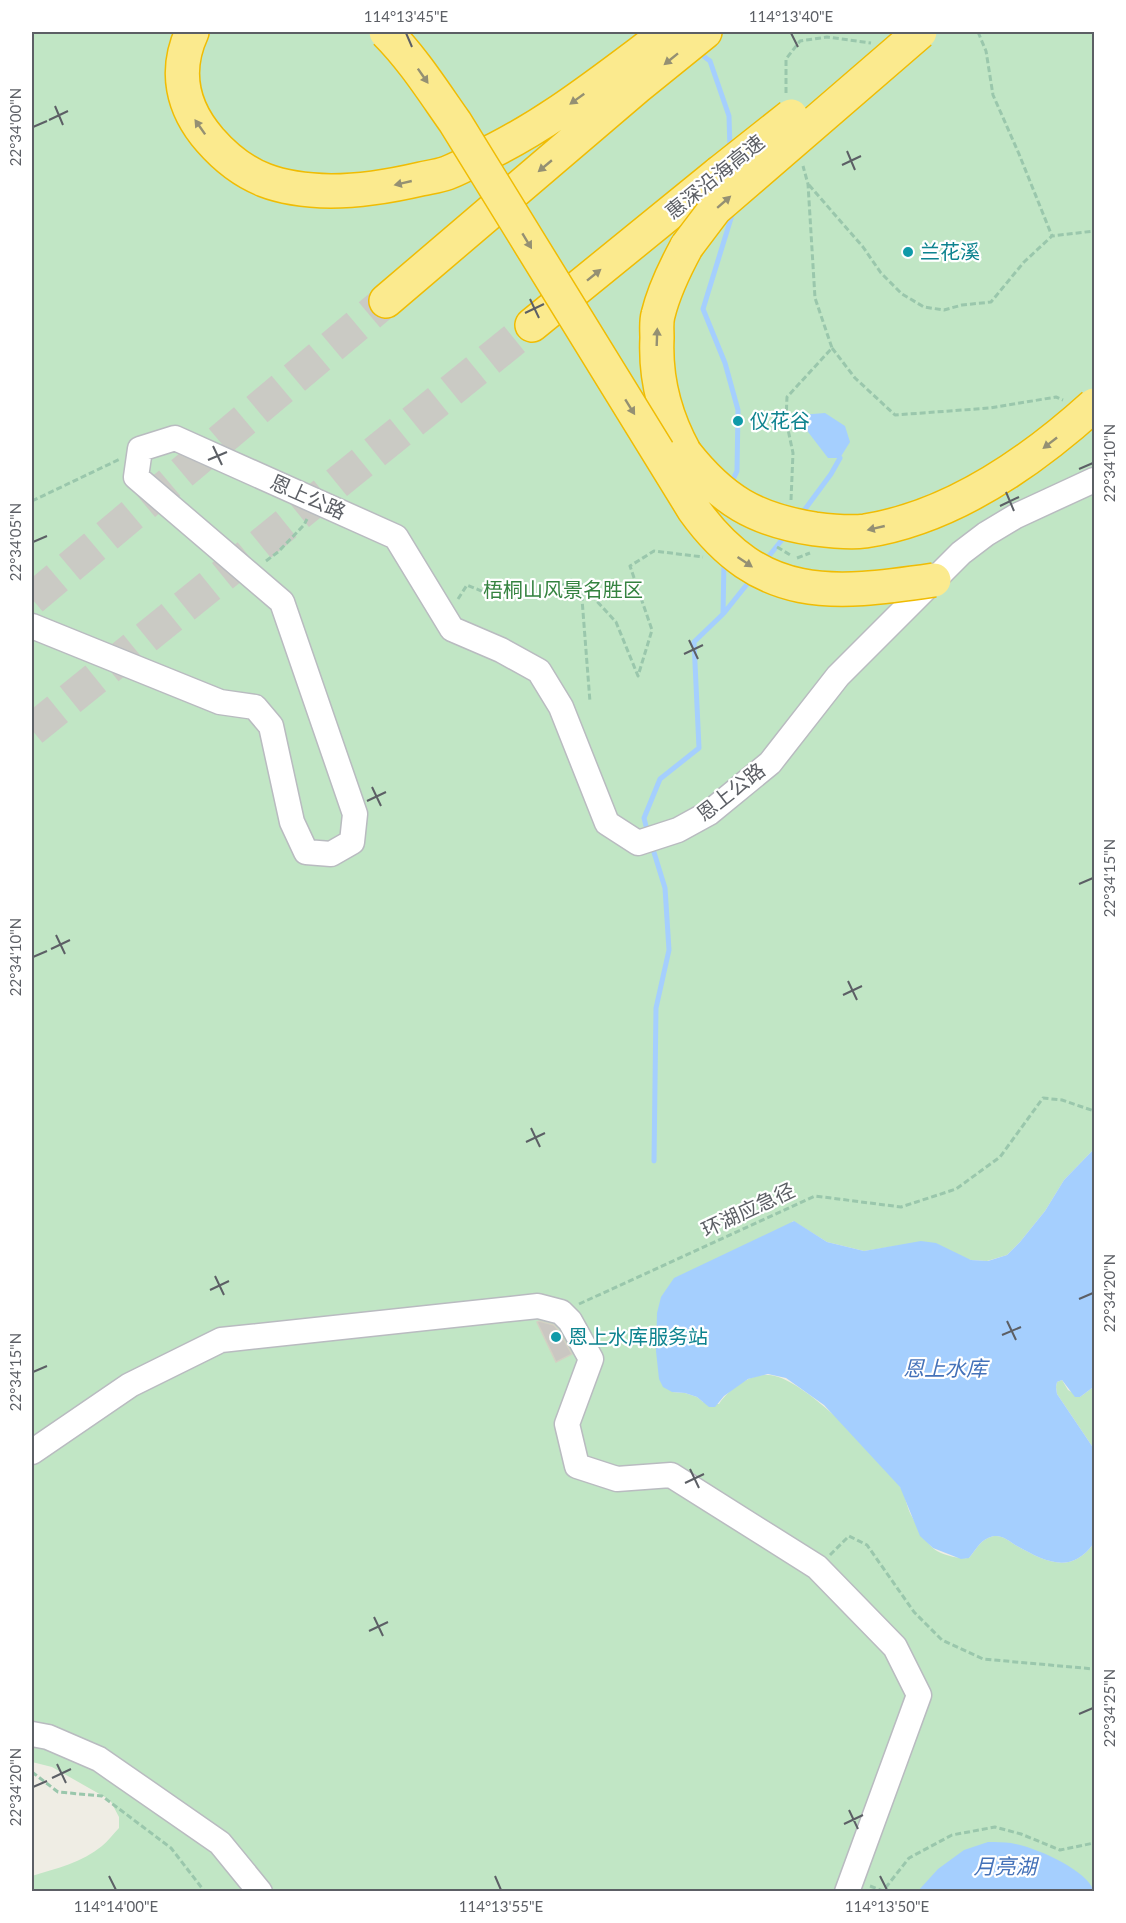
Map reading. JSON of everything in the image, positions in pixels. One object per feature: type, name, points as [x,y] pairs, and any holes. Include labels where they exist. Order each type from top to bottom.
[{"type":"highway","points":[[192,32],[184,53],[182,74],[184,93],[199,126],[218,148],[241,168],[272,184],[306,190],[345,191],[385,187],[447,173],[497,150],[705,32]]},
{"type":"highway","points":[[386,32],[419,70],[455,122],[708,530],[747,565],[770,577],[821,589],[857,590],[934,580]]},
{"type":"highway","points":[[386,301],[630,76],[668,32]]},
{"type":"highway","points":[[920,32],[715,209],[687,246],[672,274],[657,316],[656,360],[662,396],[672,430],[685,453],[704,477],[749,510],[780,522],[807,528],[833,532],[864,531],[927,513],[1009,472],[1040,450],[1080,403]]},
{"type":"highway","name":"惠深沿海高速","points":[[532,325],[889,38]]},
{"type":"street","name":"恩上公路","points":[[140,449],[175,438],[396,537],[452,629],[501,650],[539,671],[561,707],[607,823],[638,843],[678,830],[709,813],[770,763],[838,676],[961,553],[986,534],[1016,516],[1095,480]]},
{"type":"street","points":[[32,626],[220,702],[255,707],[271,726],[292,822],[306,852],[331,854],[352,842],[355,814],[282,602],[136,477],[140,449]]},
{"type":"street","points":[[32,1452],[130,1385],[221,1340],[538,1306],[561,1312],[570,1321],[591,1359],[567,1424],[577,1466],[617,1479],[671,1475],[817,1567],[895,1647],[919,1695],[847,1892]]},
{"type":"street","points":[[32,1734],[48,1737],[99,1759],[219,1843],[260,1892]]},
{"type":"path","points":[[978,32],[986,51],[993,95],[1052,236]]},
{"type":"path","points":[[786,94],[786,59],[800,41],[827,37],[889,38]]},
{"type":"path","points":[[802,161],[808,183],[815,298],[832,348],[855,378],[895,415],[990,408],[1056,398],[1080,403]]},
{"type":"path","points":[[808,183],[863,247],[881,273],[902,294],[924,307],[944,310],[962,305],[991,302],[1024,262],[1052,236],[1095,231]]},
{"type":"path","points":[[791,501],[793,453],[786,420],[787,397],[832,348]]},
{"type":"path","points":[[32,501],[140,449]]},
{"type":"path","points":[[245,570],[263,564],[278,552],[304,525],[317,501]]},
{"type":"path","points":[[769,543],[797,558]]},
{"type":"path","points":[[455,603],[467,585],[491,595],[548,595],[571,580],[581,584],[616,622],[638,676],[652,630],[630,566],[654,551],[703,558]]},
{"type":"path","points":[[581,584],[590,702]]},
{"type":"path","name":"环湖应急径","points":[[561,1312],[815,1196],[901,1207],[956,1189],[1000,1157],[1043,1098],[1062,1100],[1095,1111]]},
{"type":"path","points":[[817,1567],[849,1536],[867,1545],[914,1612],[942,1640],[983,1659],[1095,1669]]},
{"type":"path","points":[[32,1772],[58,1792],[102,1796],[171,1848],[205,1892]]},
{"type":"path","points":[[883,1892],[909,1858],[952,1836],[995,1827],[1021,1834],[1060,1850],[1095,1843]]},
{"type":"green space","name":"梧桐山风景名胜区","points":[[32,32],[1094,32],[1094,1149],[1064,1180],[1045,1211],[1020,1242],[1007,1255],[987,1261],[971,1260],[902,1245],[864,1251],[827,1242],[793,1221],[672,1392],[685,1393],[703,1402],[719,1404],[740,1384],[761,1375],[783,1379],[800,1388],[839,1420],[889,1472],[901,1488],[911,1515],[921,1533],[934,1549],[946,1555],[969,1558],[982,1542],[996,1536],[1048,1561],[1067,1562],[1085,1553],[1094,1543],[1094,1891],[32,1891],[32,1876],[68,1864],[94,1852],[119,1828],[119,1817],[110,1800],[52,1767],[32,1762]]},
{"type":"green space","points":[[1062,1380],[1068,1390],[1080,1397],[1092,1388],[1094,1389],[1094,1449],[1057,1394],[1057,1382]]},
{"type":"water","points":[[825,413],[845,426],[850,442],[840,458],[828,458],[805,428],[800,415]]},
{"type":"water","name":"恩上水库","points":[[1094,1149],[1094,1389],[1092,1388],[1080,1397],[1075,1397],[1062,1380],[1057,1382],[1056,1387],[1057,1394],[1094,1449],[1094,1543],[1076,1559],[1067,1562],[1048,1561],[996,1536],[982,1542],[969,1558],[961,1559],[933,1548],[920,1536],[900,1487],[824,1405],[786,1378],[768,1374],[748,1379],[724,1396],[715,1407],[709,1407],[697,1397],[672,1392],[663,1387],[659,1379],[656,1351],[657,1313],[661,1297],[674,1278],[794,1221],[827,1242],[864,1251],[921,1241],[936,1243],[971,1260],[988,1261],[1007,1255],[1020,1242],[1045,1211],[1064,1180]]},
{"type":"water","name":"月亮湖","points":[[988,1842],[1021,1845],[1046,1854],[1071,1867],[1089,1883],[1094,1891],[918,1891],[938,1869],[964,1850]]},
{"type":"building","name":"恩上水库服务站","points":[[537,1322],[554,1325],[572,1354],[556,1362]]},
{"type":"waterway","points":[[698,52],[710,61],[729,116],[730,150]]},
{"type":"waterway","points":[[730,486],[737,471],[738,410],[725,363],[703,309],[732,210]]},
{"type":"waterway","points":[[800,516],[840,458]]},
{"type":"waterway","points":[[765,561],[785,536]]},
{"type":"waterway","points":[[648,834],[644,818],[660,779],[699,748],[694,642],[723,614],[724,561]]},
{"type":"waterway","points":[[724,613],[752,578]]},
{"type":"waterway","points":[[652,846],[665,888],[669,950],[656,1008],[654,1161]]},
{"type":"tunnel","points":[[32,599],[386,301]]},
{"type":"tunnel","points":[[32,730],[532,325]]},
{"type":"place","name":"兰花溪","points":[[908,252]]},
{"type":"place","name":"仪花谷","points":[[738,421]]},
{"type":"place","name":"恩上水库服务站","points":[[556,1337]]}]
